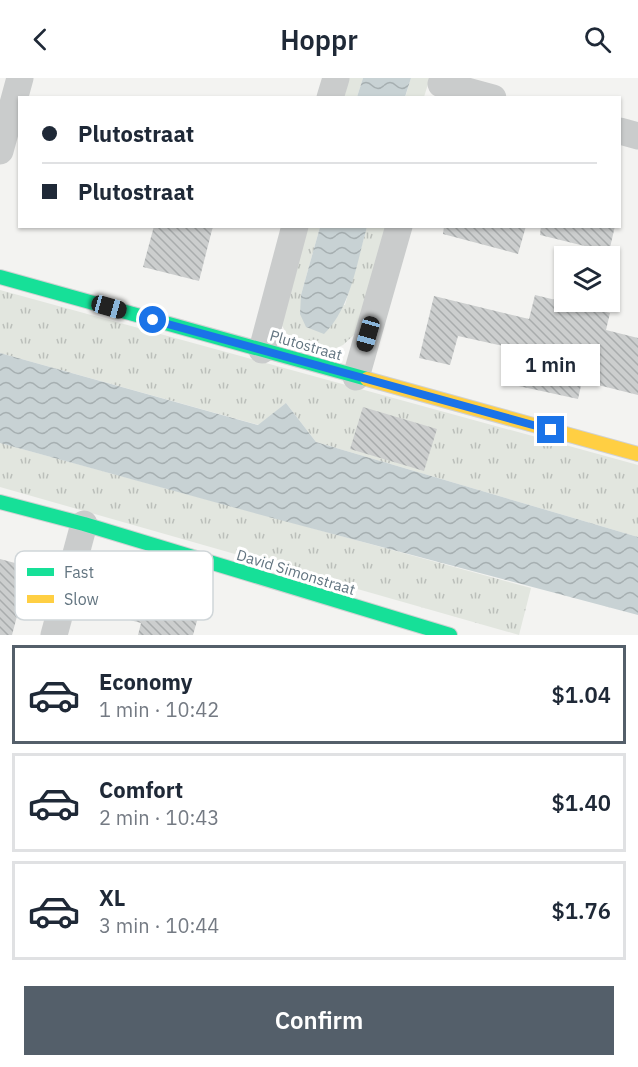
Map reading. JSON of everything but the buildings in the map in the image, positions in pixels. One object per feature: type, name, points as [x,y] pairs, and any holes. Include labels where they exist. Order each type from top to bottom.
[{"type":"street","points":[[0,151],[20,78]]},
{"type":"street","points":[[331,96],[336,78]]},
{"type":"street","points":[[440,86],[484,96]]},
{"type":"street","points":[[621,131],[638,136]]},
{"type":"street","points":[[262,350],[295,228]]},
{"type":"street","points":[[356,377],[398,228]]},
{"type":"street","name":"Plutostraat","points":[[0,277],[638,454]]},
{"type":"street","name":"David Simonstraat","points":[[0,502],[84,524],[167,551]]},
{"type":"street","points":[[77,551],[84,524]]},
{"type":"street","name":"David Simonstraat","points":[[213,566],[408,629],[450,635]]},
{"type":"street","points":[[54,635],[58,620]]},
{"type":"green space","points":[[349,78],[363,78],[357,96],[344,96]]},
{"type":"green space","points":[[411,78],[430,78],[424,96],[406,96]]},
{"type":"green space","points":[[308,228],[320,228],[301,295],[345,305],[367,228],[389,228],[355,334],[343,345],[332,350],[303,341],[287,334],[281,324]]},
{"type":"green space","points":[[0,290],[638,465],[638,537],[316,442],[286,403],[259,425],[0,353]]},
{"type":"green space","points":[[0,443],[531,588],[519,635],[0,487]]},
{"type":"water","points":[[363,78],[411,78],[405,96],[357,96]]},
{"type":"water","points":[[320,228],[367,228],[347,298],[341,311],[324,334],[306,327],[300,314],[301,295]]},
{"type":"water","points":[[0,353],[258,425],[286,403],[316,442],[638,537],[638,615],[0,443]]},
{"type":"traffic: fast","points":[[0,277],[367,379]]},
{"type":"traffic: fast","points":[[0,502],[173,551]]},
{"type":"traffic: fast","points":[[213,563],[450,635]]},
{"type":"traffic: slow","points":[[367,379],[638,454]]},
{"type":"route","points":[[153,320],[551,430]]}]
